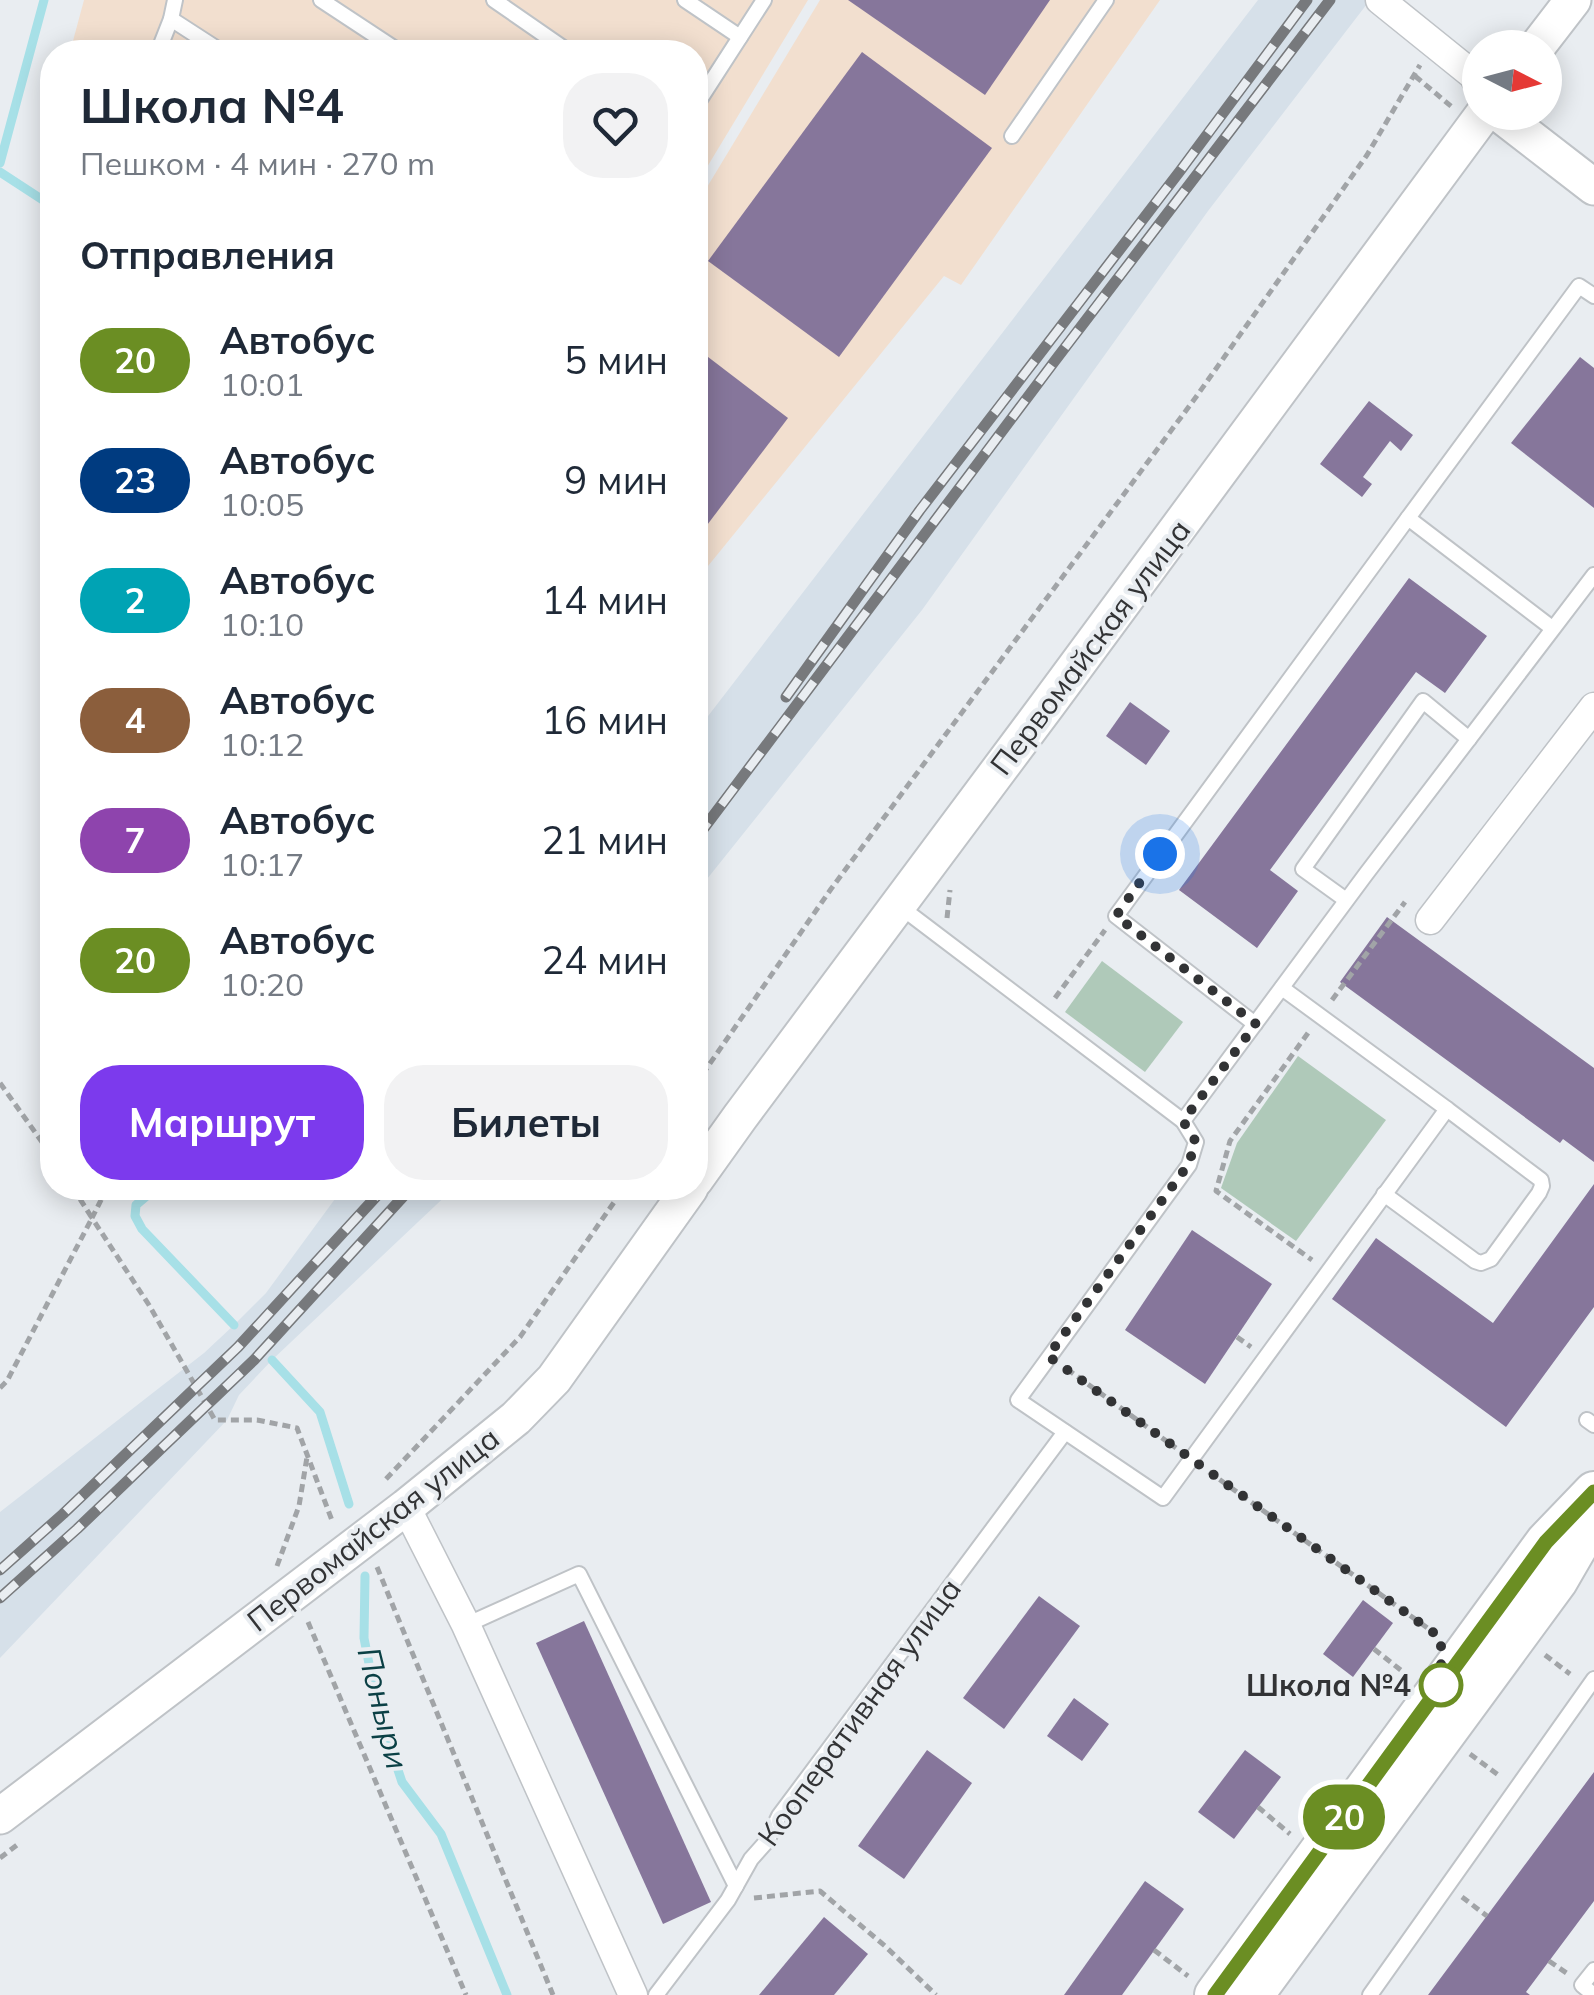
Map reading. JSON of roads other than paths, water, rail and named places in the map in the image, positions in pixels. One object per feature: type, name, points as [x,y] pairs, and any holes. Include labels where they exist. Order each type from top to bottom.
[{"type":"main road","points":[[1206,1989],[1546,1542],[1594,1492]]},
{"type":"main road","points":[[1254,1995],[1557,1581],[1594,1517]]},
{"type":"street","points":[[1380,0],[1462,66]]},
{"type":"street","points":[[1550,30],[1574,0]]},
{"type":"street","name":"Первомайская улица","points":[[708,1162],[1462,127]]},
{"type":"street","points":[[1520,130],[1594,187]]},
{"type":"street","points":[[1430,920],[1594,707]]},
{"type":"street","name":"Первомайская улица","points":[[0,1816],[394,1496],[516,1418],[554,1379],[681,1200]]},
{"type":"street","points":[[394,1496],[466,1625],[633,1995]]},
{"type":"lane","points":[[163,40],[174,0]]},
{"type":"lane","points":[[320,0],[382,40]]},
{"type":"lane","points":[[494,0],[551,40]]},
{"type":"lane","points":[[685,0],[740,38]]},
{"type":"lane","points":[[708,87],[764,0]]},
{"type":"lane","points":[[1012,136],[1106,0]]},
{"type":"lane","points":[[171,19],[203,40]]},
{"type":"lane","points":[[1256,1024],[1116,916],[1580,286],[1594,296]]},
{"type":"lane","points":[[1408,518],[1552,628]]},
{"type":"lane","points":[[1183,1121],[1594,576]]},
{"type":"lane","points":[[1346,900],[1303,869],[1423,701],[1469,738]]},
{"type":"lane","points":[[898,905],[1183,1121],[1196,1142],[1188,1165],[1018,1400],[1163,1498],[1447,1109]]},
{"type":"lane","points":[[1282,988],[1542,1180],[1539,1193],[1492,1258],[1481,1263],[1384,1194]]},
{"type":"lane","name":"Кооперативная улица","points":[[656,1995],[728,1900],[779,1816],[1065,1432]]},
{"type":"lane","points":[[466,1625],[579,1574],[736,1886]]},
{"type":"lane","points":[[1370,1995],[1594,1679]]},
{"type":"lane","points":[[1594,1970],[1582,1985],[1594,1995]]},
{"type":"waterway","name":"Поныри","points":[[0,163],[44,0]]},
{"type":"waterway","name":"Поныри","points":[[0,172],[40,198]]},
{"type":"waterway","name":"Поныри","points":[[142,1200],[136,1205],[135,1216],[142,1229],[234,1325]]},
{"type":"waterway","name":"Поныри","points":[[272,1360],[320,1412],[349,1504]]},
{"type":"waterway","name":"Поныри","points":[[365,1576],[364,1638],[378,1710],[402,1782],[441,1834],[507,1995]]},
{"type":"railway","points":[[786,697],[920,510],[1307,0]]},
{"type":"railway","points":[[708,823],[1330,0]]},
{"type":"railway","points":[[0,1570],[238,1347],[373,1200]]},
{"type":"railway","points":[[0,1598],[254,1360],[400,1200]]},
{"type":"place","name":"Школа №4","points":[[1441,1685]]}]
